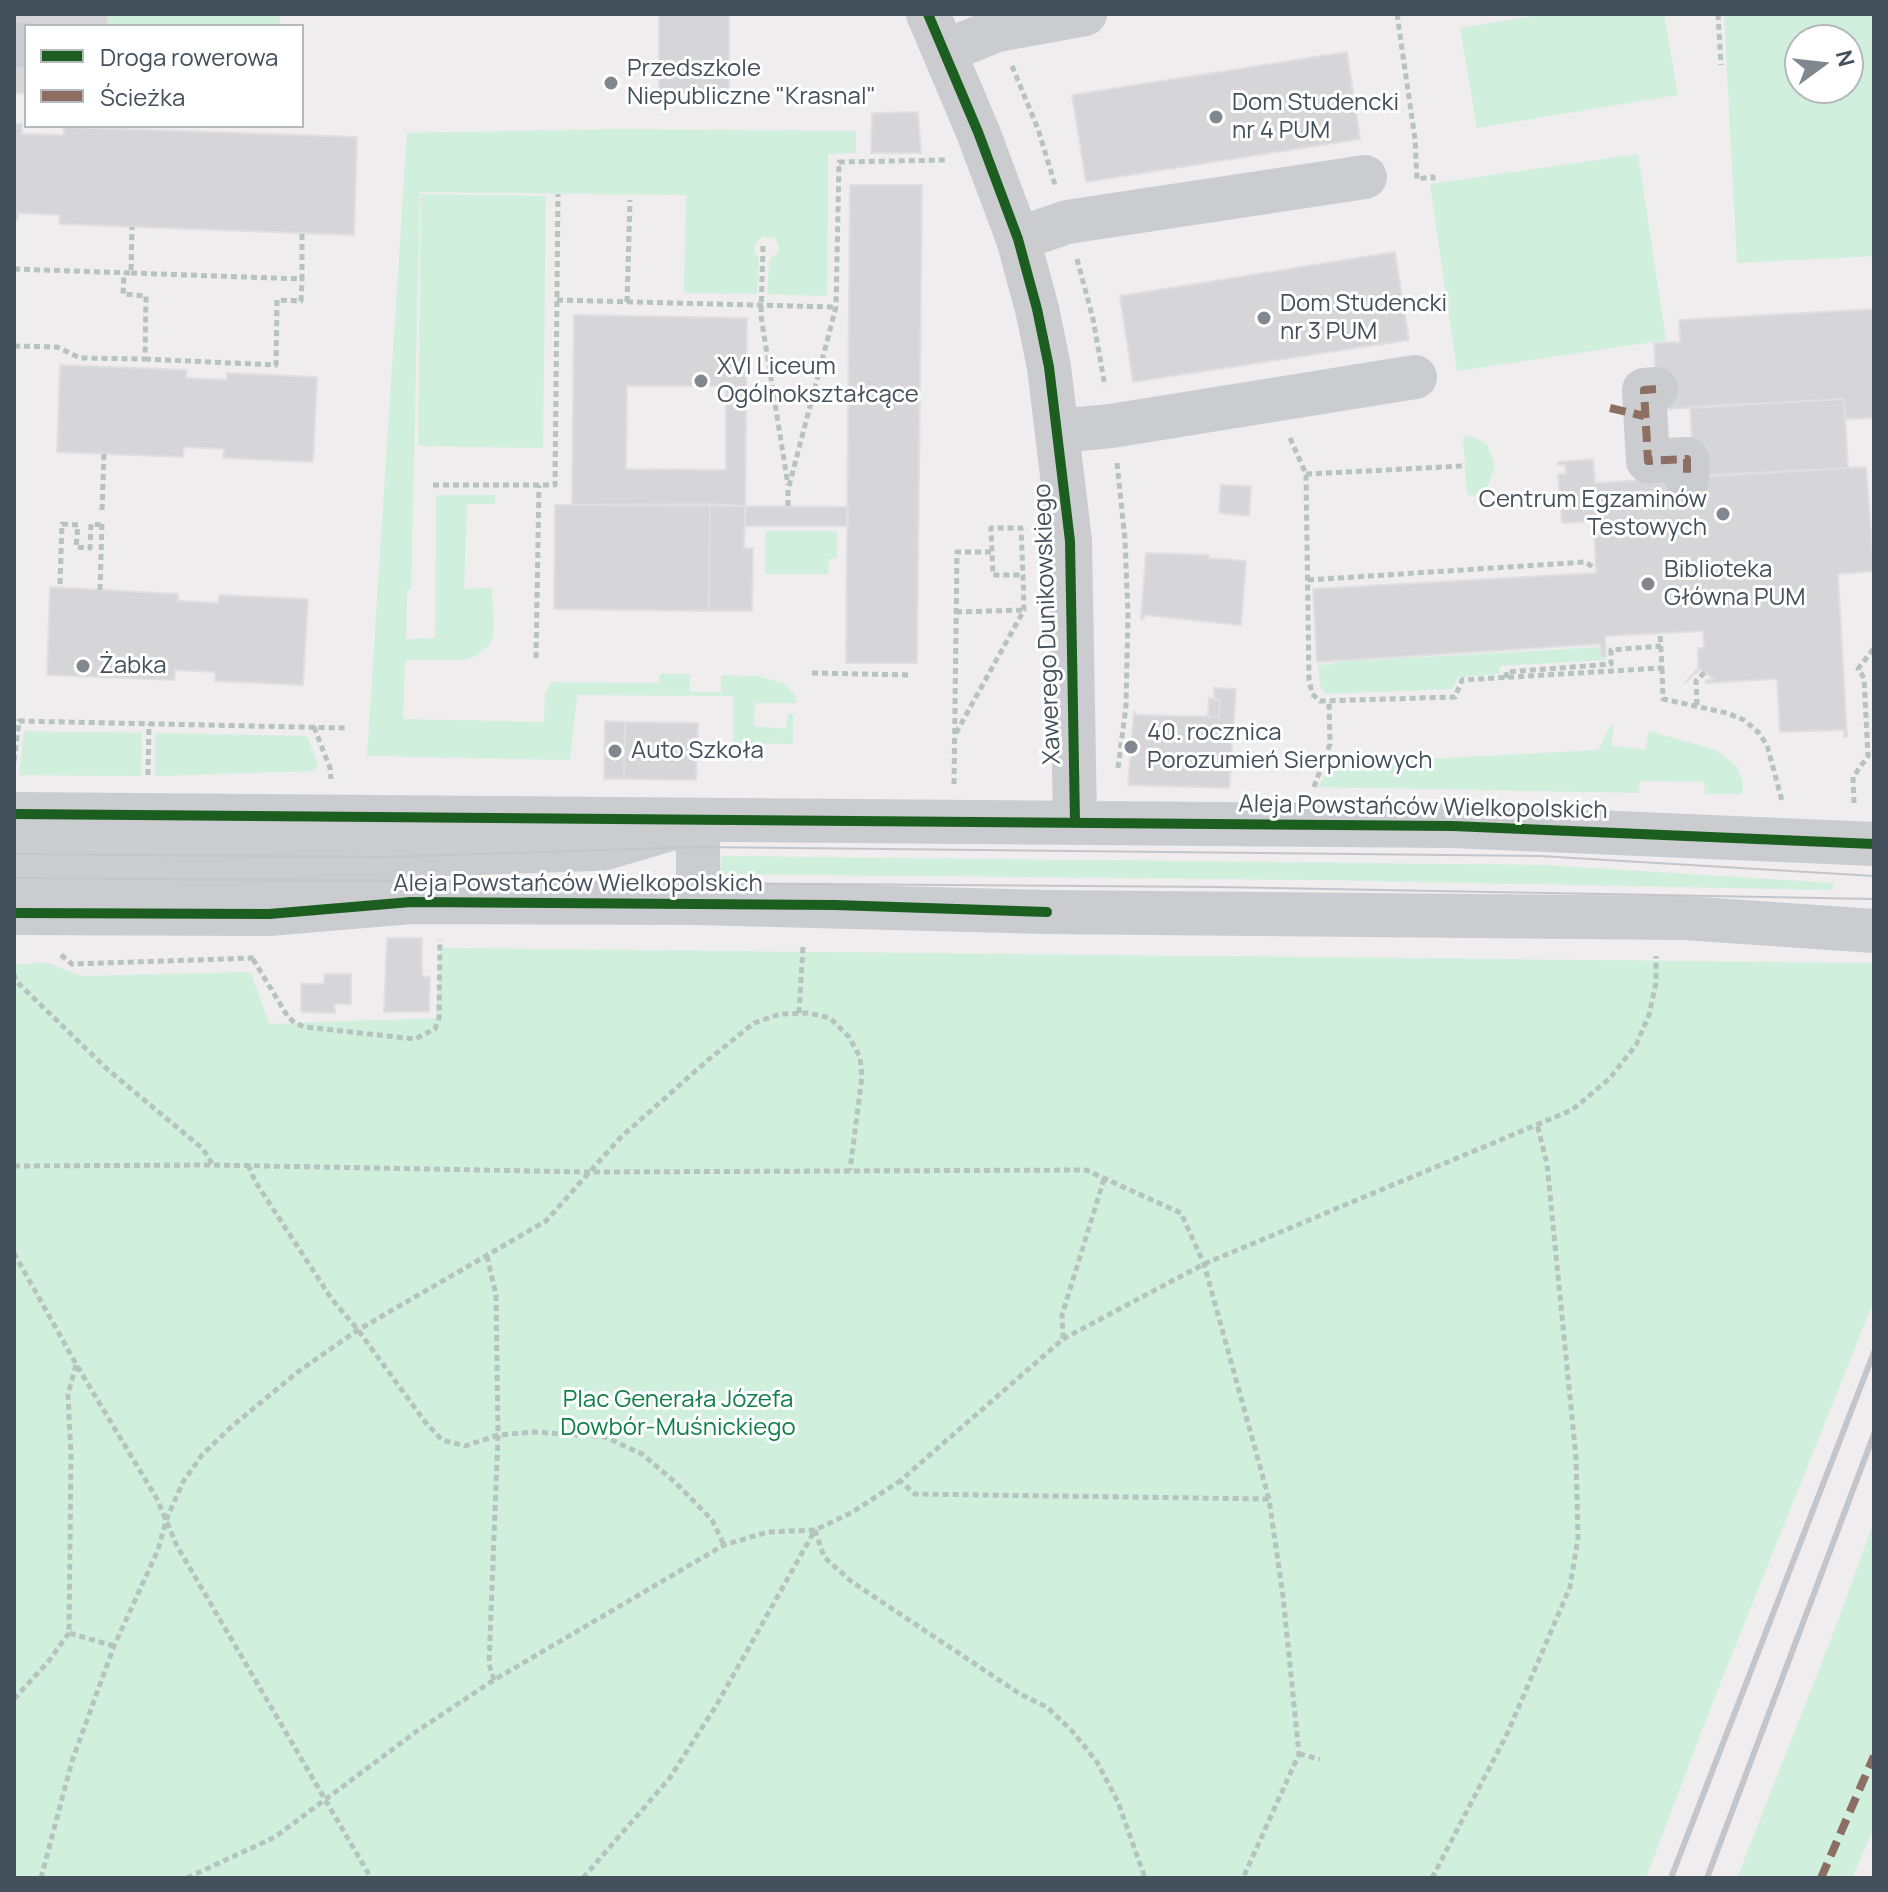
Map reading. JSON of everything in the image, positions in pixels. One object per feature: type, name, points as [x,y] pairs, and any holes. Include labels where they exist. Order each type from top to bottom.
[{"type":"street","points":[[937,32],[997,30],[1085,14]]},
{"type":"street","name":"Xawerego Dunikowskiego","points":[[937,32],[1018,239],[1037,309],[1058,431],[1070,557],[1075,822]]},
{"type":"street","points":[[1018,239],[1067,222],[1365,177]]},
{"type":"street","points":[[1058,431],[1111,426],[1415,377]]},
{"type":"street","points":[[1636,404],[1648,461],[1687,459],[1687,479]]},
{"type":"street","points":[[14,814],[831,822],[963,807]]},
{"type":"street","name":"Aleja Powstańców Wielkopolskich","points":[[963,807],[1075,822],[1864,830]]},
{"type":"street","points":[[14,854],[356,857],[593,849],[698,821]]},
{"type":"street","points":[[14,878],[579,880],[698,903],[698,821]]},
{"type":"street","name":"Aleja Powstańców Wielkopolskich","points":[[14,913],[269,914],[411,902],[698,903],[1047,912],[1685,918],[1874,931]]},
{"type":"path","points":[[1397,14],[1415,139],[1417,179],[1433,177],[1433,181]]},
{"type":"path","points":[[1718,14],[1721,65]]},
{"type":"path","points":[[788,490],[836,307],[839,162],[948,160]]},
{"type":"path","points":[[433,485],[555,485],[558,194]]},
{"type":"path","points":[[627,302],[630,200]]},
{"type":"path","points":[[132,227],[123,294],[146,296],[145,359]]},
{"type":"path","points":[[14,346],[57,347],[80,358],[276,365],[277,300],[301,301],[302,233]]},
{"type":"path","points":[[763,246],[761,306],[788,506]]},
{"type":"path","points":[[14,269],[302,279]]},
{"type":"path","points":[[557,300],[836,307]]},
{"type":"path","points":[[1292,444],[1306,474],[1309,679],[1312,694],[1320,701],[1455,697],[1462,680],[1662,668]]},
{"type":"path","points":[[102,510],[104,454]]},
{"type":"path","points":[[1306,474],[1463,466]]},
{"type":"path","points":[[536,658],[539,485]]},
{"type":"path","points":[[60,584],[62,524],[78,525],[76,547],[90,548],[91,524],[102,523],[100,590]]},
{"type":"path","points":[[956,733],[1024,610],[1023,575],[1021,528],[991,528],[993,575],[1023,575]]},
{"type":"path","points":[[963,807],[956,733],[957,552],[992,552]]},
{"type":"path","points":[[1308,580],[1585,562],[1595,568]]},
{"type":"path","points":[[956,612],[1024,610]]},
{"type":"path","points":[[1660,633],[1663,699],[1697,705],[1744,720],[1758,732],[1767,745],[1786,813]]},
{"type":"path","points":[[1508,678],[1506,672],[1611,664],[1611,650],[1661,646]]},
{"type":"path","points":[[1864,830],[1853,777],[1868,756],[1864,678],[1858,669],[1874,648]]},
{"type":"path","points":[[1697,705],[1696,681],[1705,672]]},
{"type":"path","points":[[812,673],[912,675]]},
{"type":"path","points":[[1321,798],[1314,787],[1330,744],[1329,702]]},
{"type":"path","points":[[14,761],[19,721],[346,728]]},
{"type":"path","points":[[148,785],[149,724]]},
{"type":"path","points":[[314,727],[330,768],[331,784],[344,784]]},
{"type":"path","points":[[253,959],[288,1017],[295,1023],[305,1027],[415,1039],[435,1029],[439,1018],[440,933]]},
{"type":"path","points":[[799,1013],[804,941]]},
{"type":"path","points":[[187,1878],[275,1837],[417,1731],[494,1680],[724,1545],[768,1532],[815,1530],[851,1513],[900,1481],[1063,1339],[1204,1264],[1572,1110],[1610,1078],[1636,1045],[1649,1015],[1656,983],[1656,960]]},
{"type":"path","points":[[14,974],[16,981],[107,1069],[203,1149],[213,1165]]},
{"type":"path","points":[[41,1878],[72,1761],[114,1646],[158,1550],[166,1520],[183,1482],[212,1445],[299,1371],[358,1330],[546,1221],[620,1138],[754,1023],[780,1014],[809,1013],[830,1018],[849,1037],[860,1057],[862,1077],[850,1170]]},
{"type":"path","points":[[1432,1878],[1508,1732],[1570,1587],[1578,1538],[1576,1458],[1547,1164],[1537,1124]]},
{"type":"path","points":[[248,1165],[255,1181],[331,1298],[442,1440],[465,1446],[498,1435],[535,1432],[605,1437],[642,1454],[676,1483],[712,1520],[724,1545]]},
{"type":"path","points":[[14,1166],[248,1165],[590,1172],[1086,1170],[1181,1213],[1204,1264],[1269,1499],[1283,1596],[1299,1754],[1243,1878]]},
{"type":"path","points":[[1063,1339],[1062,1315],[1104,1179]]},
{"type":"path","points":[[14,1253],[157,1499],[185,1559],[371,1878]]},
{"type":"path","points":[[487,1256],[496,1295],[498,1435],[489,1664],[494,1680]]},
{"type":"path","points":[[14,1699],[48,1662],[69,1633],[71,1456],[68,1394],[76,1364]]},
{"type":"path","points":[[900,1481],[915,1494],[1269,1499]]},
{"type":"path","points":[[583,1878],[677,1767],[716,1706],[815,1530]]},
{"type":"path","points":[[815,1530],[824,1557],[852,1582],[1020,1694],[1047,1707],[1073,1732],[1097,1762],[1118,1802],[1145,1878]]},
{"type":"path","points":[[69,1633],[114,1646]]},
{"type":"path","points":[[1299,1754],[1320,1759]]},
{"type":"green space","points":[[108,14],[280,14],[280,24],[107,24]]},
{"type":"green space","points":[[1545,14],[1664,14],[1678,95],[1477,128],[1460,28]]},
{"type":"green space","points":[[1724,14],[1874,14],[1874,256],[1737,263]]},
{"type":"green space","points":[[618,129],[856,131],[856,153],[828,154],[827,296],[767,294],[769,260],[778,253],[779,247],[776,239],[763,236],[754,245],[759,258],[757,294],[684,293],[686,195],[420,192],[411,590],[407,590],[406,639],[435,638],[436,495],[495,495],[495,504],[467,504],[464,589],[492,588],[494,630],[491,643],[476,656],[465,660],[405,660],[403,719],[544,722],[545,694],[551,682],[659,683],[660,674],[690,674],[690,692],[721,692],[721,675],[757,676],[784,683],[797,703],[755,703],[754,726],[786,729],[788,714],[793,714],[793,744],[733,743],[733,696],[577,695],[570,760],[367,756],[407,133]]},
{"type":"green space","points":[[1638,154],[1666,340],[1457,371],[1430,184]]},
{"type":"green space","points":[[421,194],[546,196],[543,448],[418,446]]},
{"type":"green space","points":[[1465,436],[1477,438],[1487,445],[1495,465],[1488,486],[1474,496],[1467,494]]},
{"type":"green space","points":[[765,531],[837,531],[837,558],[829,559],[828,574],[765,574]]},
{"type":"green space","points":[[1602,647],[1606,660],[1500,666],[1499,674],[1458,677],[1452,689],[1326,694],[1320,686],[1318,665],[1334,662]]},
{"type":"green space","points":[[1611,725],[1614,725],[1611,745],[1645,750],[1649,731],[1716,750],[1737,767],[1743,782],[1742,794],[1705,794],[1704,782],[1640,781],[1639,793],[1318,787],[1332,764],[1598,750]]},
{"type":"green space","points":[[24,731],[142,733],[141,776],[19,775]]},
{"type":"green space","points":[[155,733],[307,736],[318,764],[314,771],[155,776]]},
{"type":"green space","points":[[721,856],[1546,865],[1833,883],[1833,890],[1319,880],[720,874]]},
{"type":"green space","name":"Plac Generała Józefa Dowbór-Muśnickiego","points":[[440,948],[1874,963],[1874,1300],[1712,1704],[1646,1878],[14,1878],[14,965],[45,962],[82,976],[251,972],[269,1024],[436,1018]]},
{"type":"green space","points":[[1874,1521],[1874,1827],[1852,1878],[1737,1878],[1838,1621]]},
{"type":"building","points":[[14,14],[108,14],[107,24],[14,26]]},
{"type":"building","points":[[659,14],[729,14],[729,94],[659,93]]},
{"type":"building","name":"Dom Studencki nr 4 PUM","points":[[1347,52],[1360,139],[1086,182],[1072,95]]},
{"type":"building","points":[[14,64],[24,65],[24,94],[14,93]]},
{"type":"building","points":[[918,112],[921,153],[871,153],[872,113]]},
{"type":"building","points":[[14,124],[22,124],[22,134],[64,135],[63,128],[92,128],[357,137],[354,235],[59,224],[60,215],[18,213],[18,220],[14,220]]},
{"type":"building","points":[[850,185],[922,185],[917,663],[846,663]]},
{"type":"building","name":"Dom Studencki nr 3 PUM","points":[[1395,252],[1409,340],[1133,382],[1120,296]]},
{"type":"building","points":[[1874,309],[1874,418],[1845,419],[1844,399],[1653,410],[1657,407],[1654,343],[1680,342],[1679,320]]},
{"type":"building","points":[[574,315],[747,318],[745,506],[572,505]],"holes":[[[627,386],[726,386],[726,470],[626,469]]]},
{"type":"building","points":[[60,365],[187,370],[186,378],[227,380],[227,373],[317,377],[313,462],[223,458],[224,449],[184,447],[183,457],[57,452]]},
{"type":"building","points":[[1844,399],[1848,468],[1694,476],[1690,407]]},
{"type":"building","points":[[1593,459],[1595,483],[1866,467],[1874,571],[1838,574],[1847,736],[1844,737],[1844,730],[1780,732],[1777,679],[1706,683],[1706,680],[1714,679],[1700,669],[1685,683],[1698,668],[1698,648],[1704,648],[1703,631],[1605,636],[1606,656],[1602,656],[1600,644],[1317,662],[1313,589],[1596,573],[1594,521],[1562,523],[1558,474],[1566,474],[1565,465],[1558,465],[1558,462]]},
{"type":"building","points":[[1221,485],[1251,486],[1249,516],[1219,513]]},
{"type":"building","points":[[710,504],[745,506],[744,548],[753,548],[752,611],[709,611]]},
{"type":"building","points":[[710,504],[709,611],[554,609],[555,505]]},
{"type":"building","points":[[745,506],[848,507],[848,526],[745,526]]},
{"type":"building","points":[[1146,553],[1209,555],[1208,558],[1246,561],[1241,625],[1144,615],[1141,619]]},
{"type":"building","points":[[50,587],[178,594],[178,601],[218,603],[219,595],[308,599],[303,685],[215,681],[215,672],[175,670],[174,680],[47,675]]},
{"type":"building","points":[[1214,688],[1236,689],[1229,788],[1128,785],[1134,712],[1137,715],[1219,717],[1220,700],[1214,700]]},
{"type":"building","points":[[1209,698],[1220,700],[1219,717],[1208,717]]},
{"type":"building","name":"Auto Szkoła","points":[[605,721],[625,722],[624,779],[604,779]]},
{"type":"building","points":[[625,722],[698,723],[696,780],[624,779]]},
{"type":"building","points":[[387,938],[422,938],[422,976],[430,977],[429,1012],[384,1012]]},
{"type":"building","points":[[324,974],[351,974],[351,1004],[334,1004],[335,1013],[301,1012],[301,984],[324,984]]},
{"type":"tram line","points":[[14,854],[384,857],[698,847],[1540,856],[1874,876]]},
{"type":"tram line","points":[[14,878],[1218,887],[1874,899]]},
{"type":"railway","points":[[1671,1878],[1874,1352]]},
{"type":"railway","points":[[1707,1878],[1874,1434]]},
{"type":"marked path","points":[[1656,389],[1644,390],[1648,461],[1687,459],[1687,479]]},
{"type":"marked path","points":[[1610,408],[1644,416]]},
{"type":"marked path","points":[[1821,1878],[1874,1756]]},
{"type":"cycle path","points":[[928,14],[978,132],[1018,239],[1049,367],[1070,541],[1075,822]]},
{"type":"cycle path","points":[[14,814],[1453,826],[1874,844]]},
{"type":"cycle path","points":[[14,913],[269,914],[411,902],[835,905],[1047,912]]},
{"type":"place","name":"Przedszkole Niepubliczne \"Krasnal\"","points":[[611,83]]},
{"type":"place","name":"Dom Studencki nr 4 PUM","points":[[1216,117]]},
{"type":"place","name":"Dom Studencki nr 3 PUM","points":[[1264,318]]},
{"type":"place","name":"XVI Liceum Ogólnokształcące","points":[[701,381]]},
{"type":"place","name":"Centrum Egzaminów Testowych","points":[[1723,514]]},
{"type":"place","name":"Biblioteka Główna PUM","points":[[1648,584]]},
{"type":"place","name":"Żabka","points":[[83,666]]},
{"type":"place","name":"40. rocznica Porozumień Sierpniowych","points":[[1131,747]]},
{"type":"place","name":"Auto Szkoła","points":[[615,751]]}]
